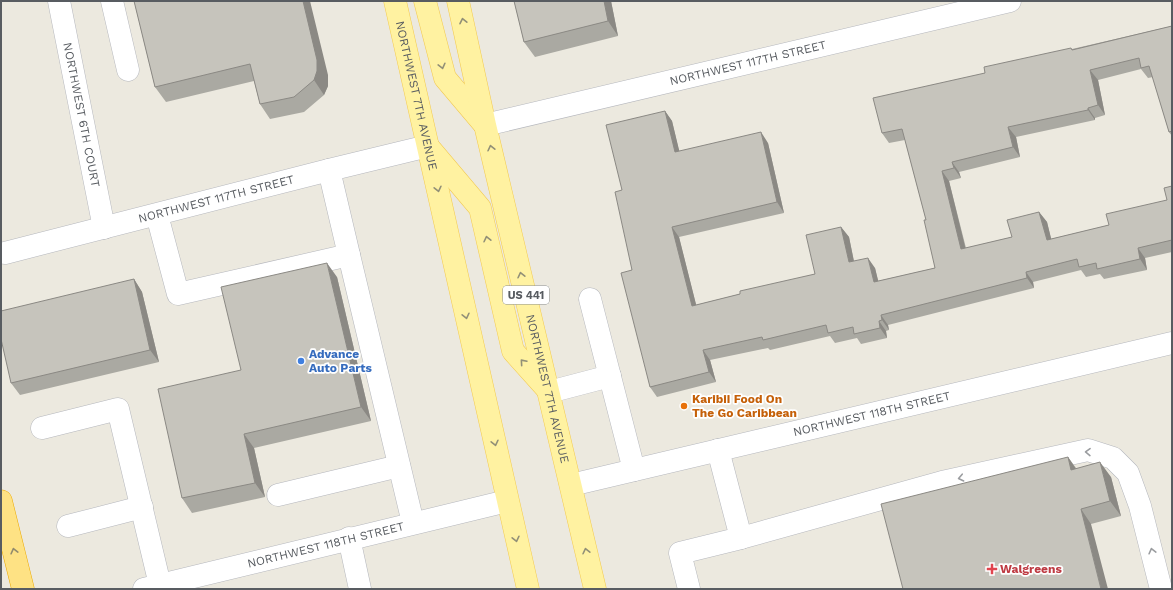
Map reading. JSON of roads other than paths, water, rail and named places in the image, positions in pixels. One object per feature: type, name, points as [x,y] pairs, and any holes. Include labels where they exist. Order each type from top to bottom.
[{"type":"highway","points":[[1,501],[23,589]]},
{"type":"main road","name":"NORTHWEST 7TH AVENUE","points":[[395,1],[528,589]]},
{"type":"main road","points":[[425,1],[445,78],[485,125]]},
{"type":"main road","name":"NORTHWEST 7TH AVENUE","points":[[458,1],[485,125],[596,589]]},
{"type":"main road","points":[[428,146],[480,208],[513,351],[549,392]]},
{"type":"street","name":"NORTHWEST 6TH COURT","points":[[59,1],[104,228]]},
{"type":"street","points":[[112,1],[128,70]]},
{"type":"street","name":"NORTHWEST 117TH STREET","points":[[485,125],[1010,1]]},
{"type":"street","name":"NORTHWEST 117TH STREET","points":[[5,253],[428,146]]},
{"type":"street","points":[[329,170],[413,523]]},
{"type":"street","points":[[157,214],[178,294],[349,255]]},
{"type":"street","points":[[590,299],[634,470]]},
{"type":"street","name":"NORTHWEST 118TH STREET","points":[[571,485],[1172,343]]},
{"type":"street","points":[[549,392],[610,376]]},
{"type":"street","points":[[42,428],[118,410],[142,507],[152,587]]},
{"type":"street","points":[[718,450],[741,538]]},
{"type":"street","points":[[689,589],[680,553],[741,538],[942,482],[1088,450],[1114,458],[1128,473],[1140,506],[1161,589]]},
{"type":"street","points":[[278,495],[399,466]]},
{"type":"street","name":"NORTHWEST 118TH STREET","points":[[152,587],[349,538],[507,501]]},
{"type":"street","points":[[68,526],[142,507]]},
{"type":"street","points":[[349,538],[360,589]]},
{"type":"place","name":"Advance Auto Parts","points":[[301,361]]},
{"type":"place","name":"Karibii Food On The Go Caribbean","points":[[684,406]]},
{"type":"place","name":"Walgreens","points":[[992,569]]}]
